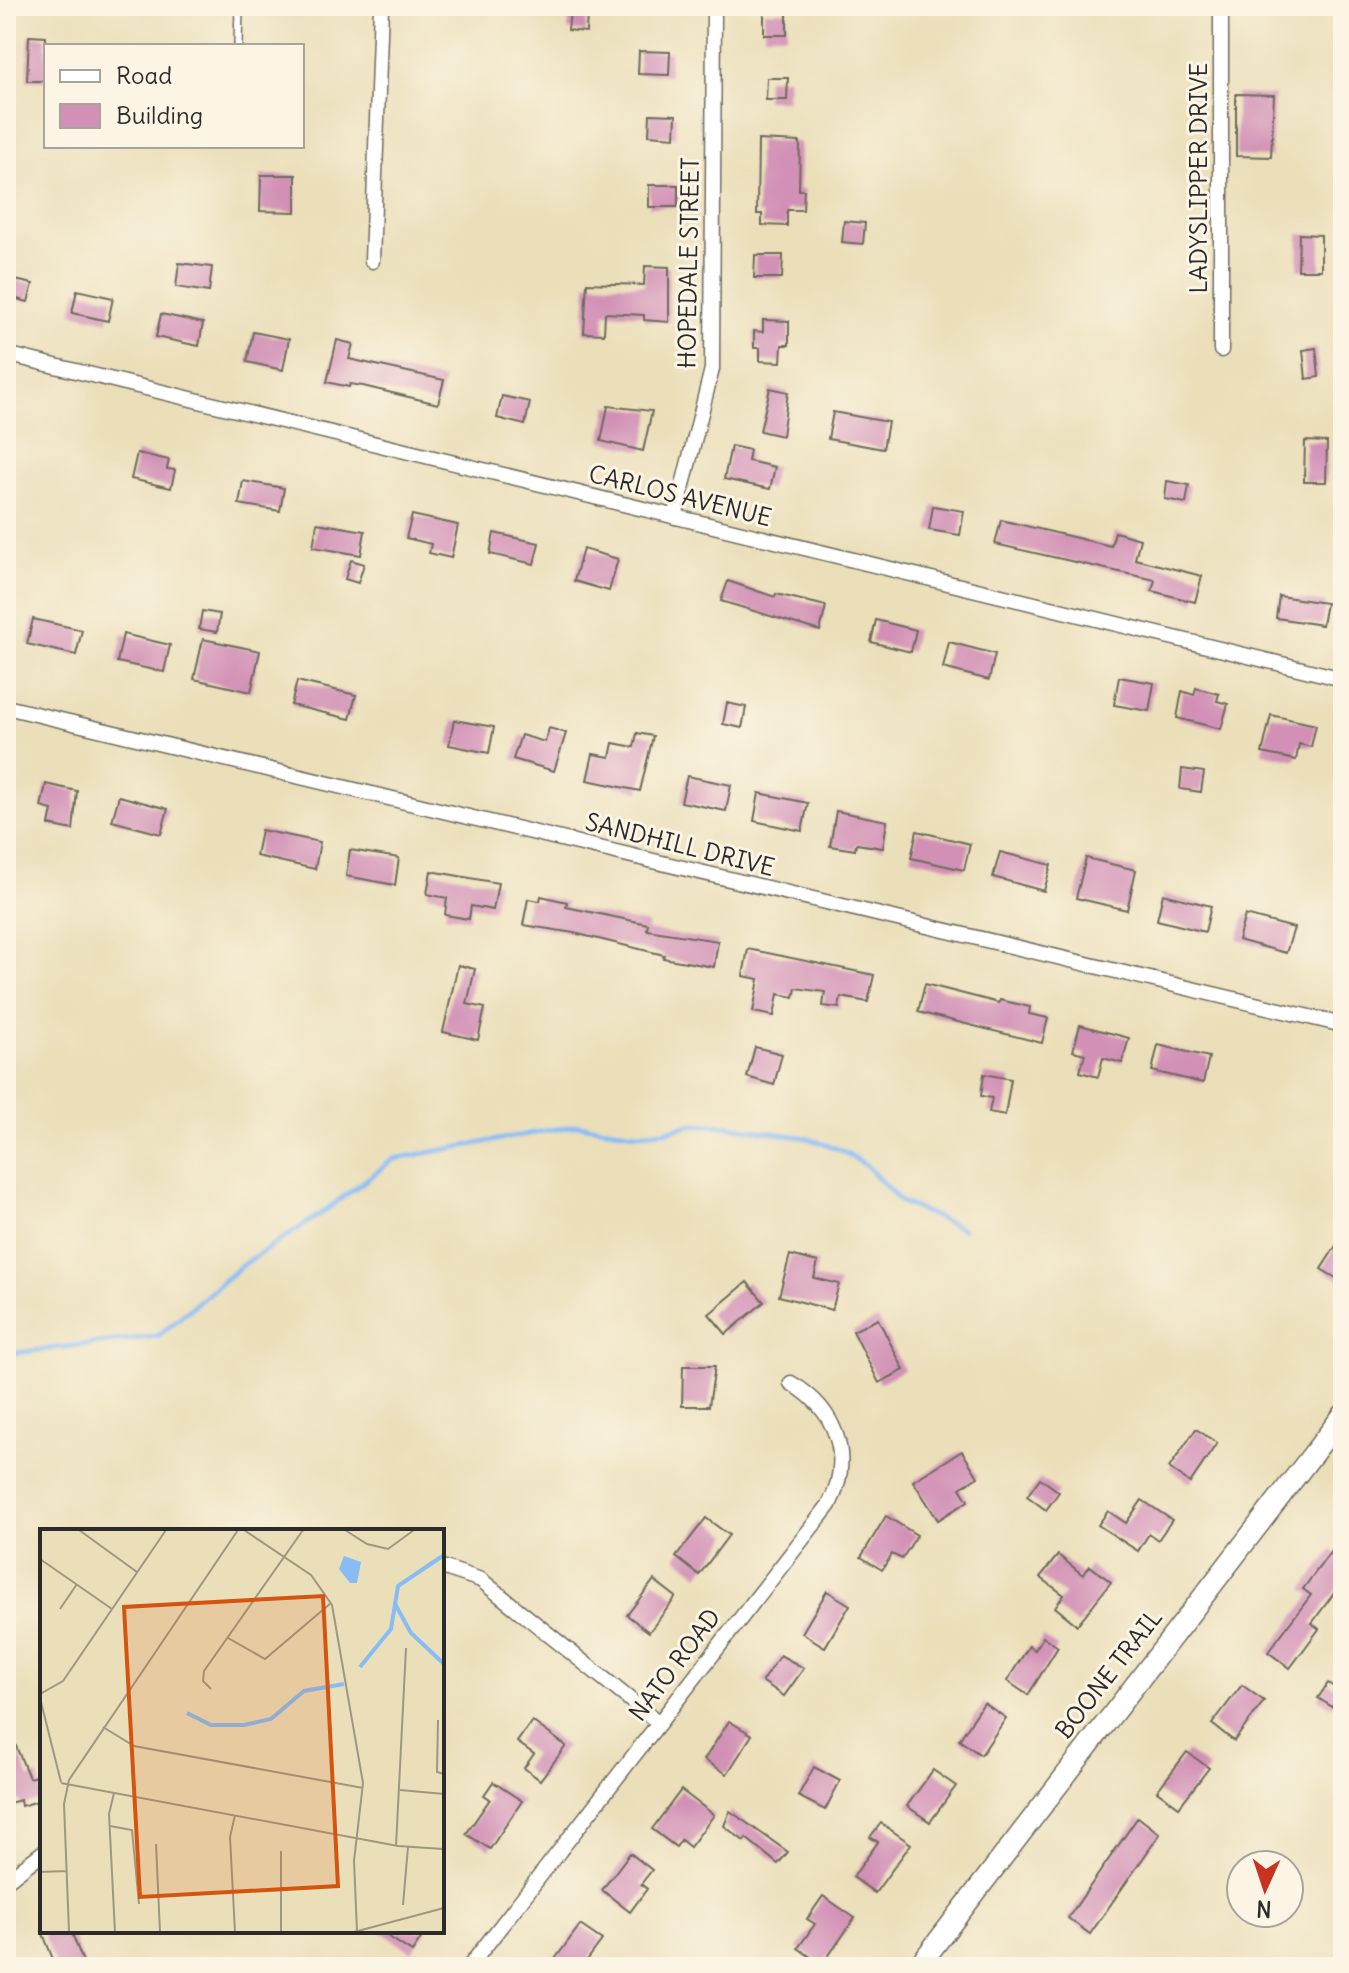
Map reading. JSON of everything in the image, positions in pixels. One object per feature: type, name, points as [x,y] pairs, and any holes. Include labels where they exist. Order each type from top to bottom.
[{"type":"street","points":[[372,261],[381,6]]},
{"type":"street","name":"HOPEDALE STREET","points":[[675,517],[712,369],[714,6]]},
{"type":"street","name":"LADYSLIPPER DRIVE","points":[[1221,6],[1221,350]]},
{"type":"street","name":"CARLOS AVENUE","points":[[6,354],[1343,679]]},
{"type":"street","name":"SANDHILL DRIVE","points":[[6,707],[1343,1025]]},
{"type":"street","name":"NATO ROAD","points":[[469,1967],[837,1490],[842,1474],[839,1437],[817,1401],[791,1383]]},
{"type":"street","name":"BOONE TRAIL","points":[[918,1967],[1343,1415]]},
{"type":"street","points":[[444,1568],[481,1580],[659,1723]]},
{"type":"street","points":[[6,1881],[40,1855]]},
{"type":"lane","points":[[238,44],[239,6]]},
{"type":"building","points":[[570,11],[587,12],[586,32],[568,30]]},
{"type":"building","points":[[764,11],[787,11],[787,35],[764,35]]},
{"type":"building","points":[[29,36],[46,37],[44,81],[27,81]]},
{"type":"building","points":[[639,51],[670,52],[669,75],[638,74]]},
{"type":"building","points":[[767,78],[788,78],[787,100],[766,100]]},
{"type":"building","points":[[1236,94],[1274,95],[1271,157],[1236,156]]},
{"type":"building","points":[[650,114],[676,115],[675,137],[649,135]]},
{"type":"building","points":[[758,140],[800,142],[799,190],[804,190],[803,210],[787,210],[787,226],[762,225],[762,214],[757,214]]},
{"type":"building","points":[[261,175],[296,175],[296,212],[260,211]]},
{"type":"building","points":[[649,185],[678,185],[678,207],[649,207]]},
{"type":"building","points":[[844,221],[865,223],[863,244],[842,242]]},
{"type":"building","points":[[1299,234],[1321,235],[1321,270],[1298,270]]},
{"type":"building","points":[[755,255],[783,255],[782,278],[754,278]]},
{"type":"building","points":[[179,263],[212,267],[209,292],[176,287]]},
{"type":"building","points":[[645,266],[669,267],[669,322],[644,320],[644,315],[605,313],[604,334],[584,333],[587,283],[644,285]]},
{"type":"building","points":[[6,278],[33,284],[28,302],[6,296]]},
{"type":"building","points":[[77,290],[113,298],[108,321],[72,313]]},
{"type":"building","points":[[161,314],[203,323],[199,346],[156,337]]},
{"type":"building","points":[[763,320],[789,321],[789,345],[782,345],[781,362],[760,361],[760,348],[754,348],[754,331],[763,332]]},
{"type":"building","points":[[253,332],[289,339],[283,370],[247,362]]},
{"type":"building","points":[[337,340],[353,344],[349,359],[444,380],[438,404],[363,386],[350,384],[349,387],[327,382]]},
{"type":"building","points":[[1316,348],[1319,377],[1306,379],[1303,350]]},
{"type":"building","points":[[770,388],[788,392],[782,436],[760,431]]},
{"type":"building","points":[[502,396],[530,402],[525,425],[497,418]]},
{"type":"building","points":[[608,406],[652,411],[643,451],[601,441]]},
{"type":"building","points":[[833,412],[888,422],[883,449],[828,439]]},
{"type":"building","points":[[1305,441],[1327,442],[1326,482],[1304,482]]},
{"type":"building","points":[[731,446],[750,450],[748,461],[775,467],[770,489],[724,479]]},
{"type":"building","points":[[137,453],[169,460],[167,469],[175,470],[171,488],[131,479]]},
{"type":"building","points":[[243,481],[284,488],[280,511],[239,504]]},
{"type":"building","points":[[1167,481],[1189,485],[1186,503],[1165,499]]},
{"type":"building","points":[[933,506],[964,511],[960,535],[929,530]]},
{"type":"building","points":[[412,515],[458,525],[451,558],[429,553],[431,544],[406,538]]},
{"type":"building","points":[[1001,520],[1111,546],[1115,532],[1140,539],[1135,559],[1202,576],[1195,602],[1152,591],[1155,580],[995,544]]},
{"type":"building","points":[[317,523],[365,531],[361,555],[313,547]]},
{"type":"building","points":[[494,533],[539,543],[534,564],[490,554]]},
{"type":"building","points":[[583,549],[618,559],[609,591],[574,581]]},
{"type":"building","points":[[351,560],[364,564],[358,583],[345,579]]},
{"type":"building","points":[[728,581],[775,597],[776,594],[826,606],[820,631],[721,601]]},
{"type":"building","points":[[1279,596],[1326,603],[1322,625],[1276,618]]},
{"type":"building","points":[[202,611],[220,614],[217,632],[199,629]]},
{"type":"building","points":[[33,619],[82,630],[76,655],[27,644]]},
{"type":"building","points":[[876,620],[916,630],[911,652],[871,642]]},
{"type":"building","points":[[123,634],[170,645],[164,672],[117,662]]},
{"type":"building","points":[[203,639],[260,651],[251,692],[194,679]]},
{"type":"building","points":[[949,642],[995,654],[989,680],[943,668]]},
{"type":"building","points":[[1119,677],[1154,683],[1149,711],[1114,705]]},
{"type":"building","points":[[297,681],[356,695],[350,719],[291,705]]},
{"type":"building","points":[[1196,688],[1219,694],[1217,701],[1228,704],[1221,729],[1177,718],[1182,691],[1194,695]]},
{"type":"building","points":[[727,703],[746,707],[742,728],[723,724]]},
{"type":"building","points":[[1271,715],[1316,725],[1311,747],[1299,744],[1296,760],[1262,753]]},
{"type":"building","points":[[454,720],[494,727],[489,753],[449,745]]},
{"type":"building","points":[[549,728],[566,733],[554,771],[513,759],[521,735],[545,742]]},
{"type":"building","points":[[637,733],[653,736],[640,791],[587,780],[593,754],[610,757],[613,743],[634,747]]},
{"type":"building","points":[[1182,769],[1204,772],[1201,792],[1180,789]]},
{"type":"building","points":[[687,776],[731,785],[726,811],[681,802]]},
{"type":"building","points":[[46,784],[77,791],[73,830],[49,825],[52,810],[41,807]]},
{"type":"building","points":[[759,793],[808,803],[802,831],[754,821]]},
{"type":"building","points":[[119,796],[168,809],[161,834],[112,821]]},
{"type":"building","points":[[836,811],[887,821],[883,848],[856,844],[855,850],[830,846]]},
{"type":"building","points":[[261,830],[320,842],[315,869],[256,856]]},
{"type":"building","points":[[917,831],[970,844],[964,870],[911,858]]},
{"type":"building","points":[[350,850],[399,858],[395,885],[346,876]]},
{"type":"building","points":[[1000,852],[1051,865],[1044,891],[993,877]]},
{"type":"building","points":[[1086,858],[1136,870],[1127,910],[1076,898]]},
{"type":"building","points":[[431,871],[498,883],[493,910],[471,906],[469,919],[445,915],[447,898],[427,894]]},
{"type":"building","points":[[1163,894],[1211,906],[1205,932],[1157,920]]},
{"type":"building","points":[[541,896],[567,902],[566,907],[648,924],[647,930],[718,941],[714,967],[663,958],[664,955],[574,933],[523,925],[528,899],[540,901]]},
{"type":"building","points":[[1245,915],[1294,928],[1286,953],[1238,940]]},
{"type":"building","points":[[748,949],[874,975],[868,1002],[841,997],[839,1008],[823,1006],[825,992],[796,988],[794,997],[778,994],[774,1016],[753,1012],[759,979],[743,976]]},
{"type":"building","points":[[458,965],[475,969],[467,1004],[485,1008],[478,1040],[443,1032]]},
{"type":"building","points":[[925,984],[999,1003],[1000,1000],[1030,1007],[1029,1014],[1048,1018],[1042,1043],[918,1012]]},
{"type":"building","points":[[1080,1025],[1129,1038],[1122,1063],[1103,1058],[1098,1077],[1080,1072],[1085,1054],[1073,1051]]},
{"type":"building","points":[[1158,1045],[1209,1057],[1203,1083],[1152,1071]]},
{"type":"building","points":[[755,1047],[782,1054],[774,1085],[747,1077]]},
{"type":"building","points":[[984,1074],[1011,1079],[1005,1115],[989,1112],[992,1098],[981,1096]]},
{"type":"building","points":[[1343,1235],[1343,1282],[1321,1269]]},
{"type":"building","points":[[790,1255],[818,1262],[814,1278],[839,1284],[832,1310],[779,1296]]},
{"type":"building","points":[[747,1282],[764,1302],[726,1334],[709,1314]]},
{"type":"building","points":[[878,1319],[904,1370],[879,1383],[853,1331]]},
{"type":"building","points":[[683,1366],[715,1366],[709,1406],[682,1406]]},
{"type":"building","points":[[1196,1429],[1217,1443],[1190,1483],[1169,1468]]},
{"type":"building","points":[[962,1451],[978,1477],[960,1488],[968,1501],[938,1520],[913,1481]]},
{"type":"building","points":[[1040,1478],[1059,1492],[1046,1510],[1027,1496]]},
{"type":"building","points":[[1142,1500],[1172,1520],[1158,1540],[1149,1534],[1138,1551],[1098,1525],[1108,1511],[1126,1523]]},
{"type":"building","points":[[886,1516],[917,1535],[902,1559],[892,1554],[882,1570],[861,1557]]},
{"type":"building","points":[[706,1518],[729,1535],[699,1575],[676,1557]]},
{"type":"building","points":[[1332,1550],[1343,1558],[1343,1581],[1312,1623],[1319,1629],[1290,1668],[1268,1652],[1311,1595],[1303,1589]]},
{"type":"building","points":[[1058,1555],[1083,1575],[1090,1566],[1111,1582],[1077,1625],[1055,1607],[1064,1595],[1040,1577]]},
{"type":"building","points":[[654,1580],[676,1597],[649,1632],[627,1615]]},
{"type":"building","points":[[827,1591],[850,1605],[825,1647],[802,1633]]},
{"type":"building","points":[[1043,1637],[1058,1647],[1028,1695],[1007,1681],[1029,1646],[1035,1650]]},
{"type":"building","points":[[780,1655],[804,1668],[784,1696],[762,1681]]},
{"type":"building","points":[[1328,1683],[1342,1692],[1332,1707],[1318,1698]]},
{"type":"building","points":[[1242,1685],[1264,1701],[1234,1741],[1212,1724]]},
{"type":"building","points":[[984,1703],[1006,1718],[981,1755],[959,1740]]},
{"type":"building","points":[[532,1721],[566,1746],[540,1780],[524,1768],[534,1754],[517,1742]]},
{"type":"building","points":[[729,1721],[752,1735],[727,1774],[704,1760]]},
{"type":"building","points":[[6,1722],[29,1778],[39,1775],[40,1801],[21,1806],[20,1800],[6,1804]]},
{"type":"building","points":[[1187,1752],[1209,1768],[1179,1807],[1157,1791]]},
{"type":"building","points":[[814,1767],[840,1781],[825,1810],[798,1796]]},
{"type":"building","points":[[933,1770],[956,1786],[930,1822],[907,1806]]},
{"type":"building","points":[[493,1782],[522,1801],[490,1849],[466,1834],[490,1799],[484,1795]]},
{"type":"building","points":[[681,1790],[714,1815],[690,1847],[681,1840],[676,1847],[652,1829]]},
{"type":"building","points":[[730,1811],[788,1852],[778,1864],[746,1838],[744,1841],[724,1826]]},
{"type":"building","points":[[1138,1817],[1160,1834],[1090,1934],[1068,1918]]},
{"type":"building","points":[[881,1823],[911,1844],[875,1893],[853,1877],[878,1842],[870,1837]]},
{"type":"building","points":[[630,1853],[652,1870],[641,1884],[647,1889],[630,1912],[602,1890]]},
{"type":"building","points":[[823,1896],[855,1918],[822,1965],[798,1948],[815,1924],[807,1919]]},
{"type":"building","points":[[580,1925],[602,1940],[582,1967],[566,1967],[555,1959]]},
{"type":"building","points":[[43,1933],[72,1933],[85,1967],[56,1967]]},
{"type":"building","points":[[383,1933],[425,1933],[412,1952]]},
{"type":"waterway","points":[[6,1354],[158,1336],[241,1266],[319,1215],[394,1159],[578,1125],[636,1133],[666,1131],[694,1124],[807,1138],[841,1150],[866,1165],[901,1202],[963,1229]]}]
